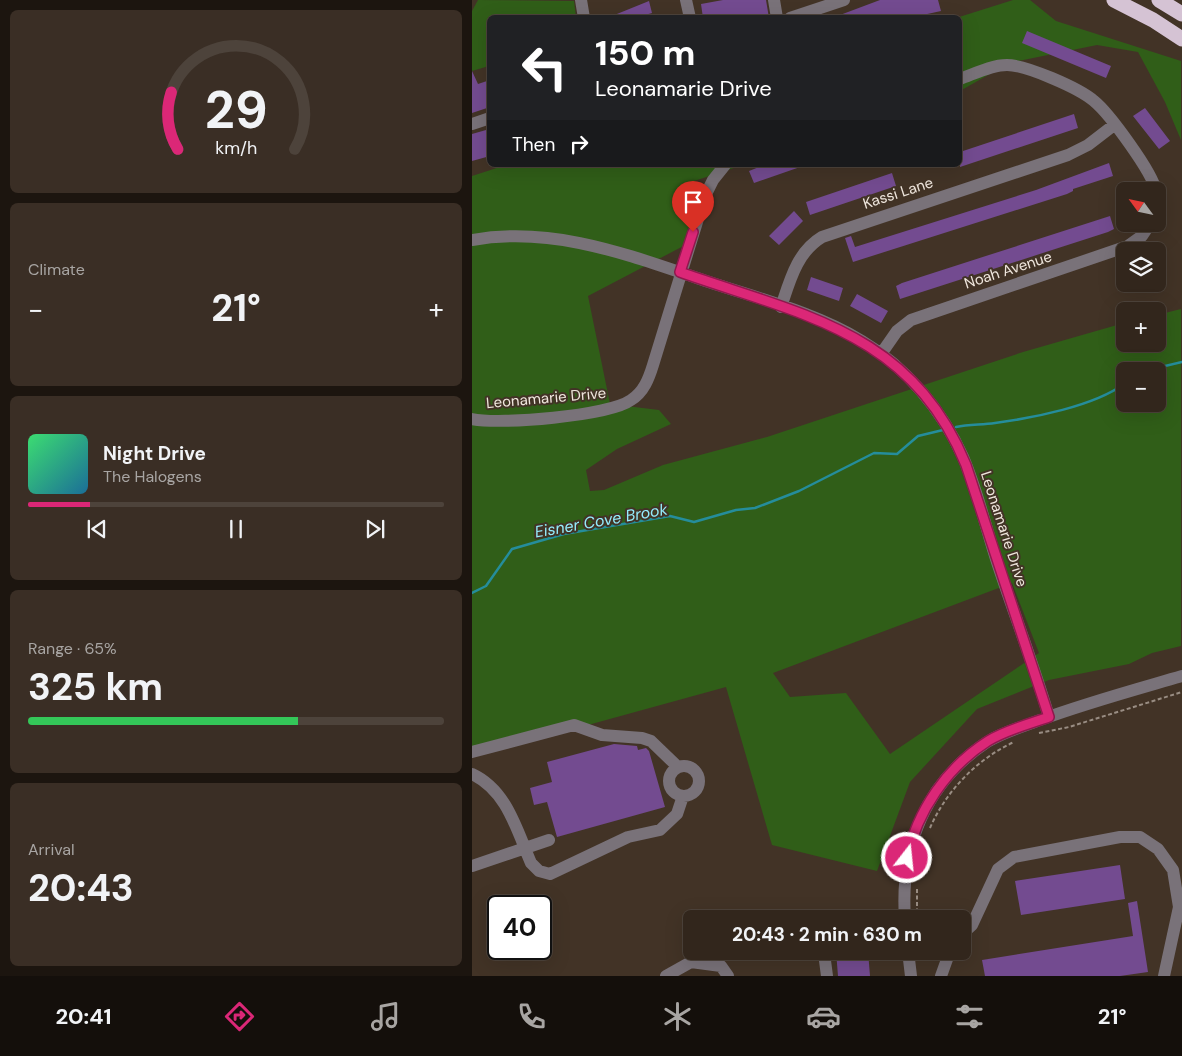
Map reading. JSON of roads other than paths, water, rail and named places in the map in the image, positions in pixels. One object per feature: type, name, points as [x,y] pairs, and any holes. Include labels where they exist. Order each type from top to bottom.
[{"type":"highway","points":[[1114,0],[1182,39]]},
{"type":"highway","points":[[1159,0],[1180,13]]},
{"type":"highway","points":[[1143,15],[1182,43]]},
{"type":"street","points":[[581,0],[584,15]]},
{"type":"street","points":[[686,0],[689,15]]},
{"type":"street","points":[[774,0],[776,15]]},
{"type":"street","points":[[799,15],[844,0]]},
{"type":"street","points":[[962,78],[999,66],[1023,67],[1088,96],[1100,106],[1148,171],[1152,182]]},
{"type":"street","points":[[472,124],[487,119]]},
{"type":"street","name":"Kassi Lane","points":[[781,306],[799,260],[807,248],[822,237],[1068,155],[1088,145],[1114,125]]},
{"type":"street","points":[[680,272],[708,190],[724,167]]},
{"type":"street","name":"Noah Avenue","points":[[881,354],[900,327],[910,320],[1128,246],[1145,232]]},
{"type":"street","name":"Leonamarie Drive","points":[[472,240],[518,235],[567,239],[609,249],[781,306],[841,329],[881,354],[924,394],[946,426],[962,456],[1049,717]]},
{"type":"street","name":"Leonamarie Drive","points":[[472,419],[501,421],[603,411],[630,401],[641,392],[650,374],[680,272]]},
{"type":"street","points":[[905,910],[904,872],[910,845],[920,820],[938,788],[959,765],[988,741],[1049,717],[1182,676]]},
{"type":"street","points":[[472,752],[574,725],[602,735],[642,738],[651,741],[678,767]]},
{"type":"street","points":[[686,766],[693,768],[698,774],[700,782],[697,790],[691,795],[683,796],[676,793],[670,787],[669,780],[672,772],[678,767],[686,766]]},
{"type":"street","points":[[472,774],[484,781],[502,800],[531,863],[538,871],[550,874],[558,872],[628,837],[660,830],[677,814],[682,805],[683,796]]},
{"type":"street","points":[[971,926],[998,869],[1014,856],[1120,837],[1140,837],[1158,849],[1173,870],[1179,907],[1164,976]]},
{"type":"street","points":[[472,866],[549,840]]},
{"type":"street","points":[[825,960],[826,976]]},
{"type":"street","points":[[909,960],[911,976]]},
{"type":"street","points":[[941,976],[947,960]]},
{"type":"street","points":[[666,976],[691,962],[721,966],[728,976]]},
{"type":"waterway","name":"Eisner Cove Brook","points":[[1166,366],[1182,362]]},
{"type":"waterway","name":"Eisner Cove Brook","points":[[956,427],[1010,421],[1062,410],[1097,399],[1116,389]]},
{"type":"waterway","name":"Eisner Cove Brook","points":[[472,593],[486,586],[512,549],[564,534],[670,516],[694,522],[736,510],[755,508],[799,491],[874,453],[897,454],[918,436],[943,430]]}]
